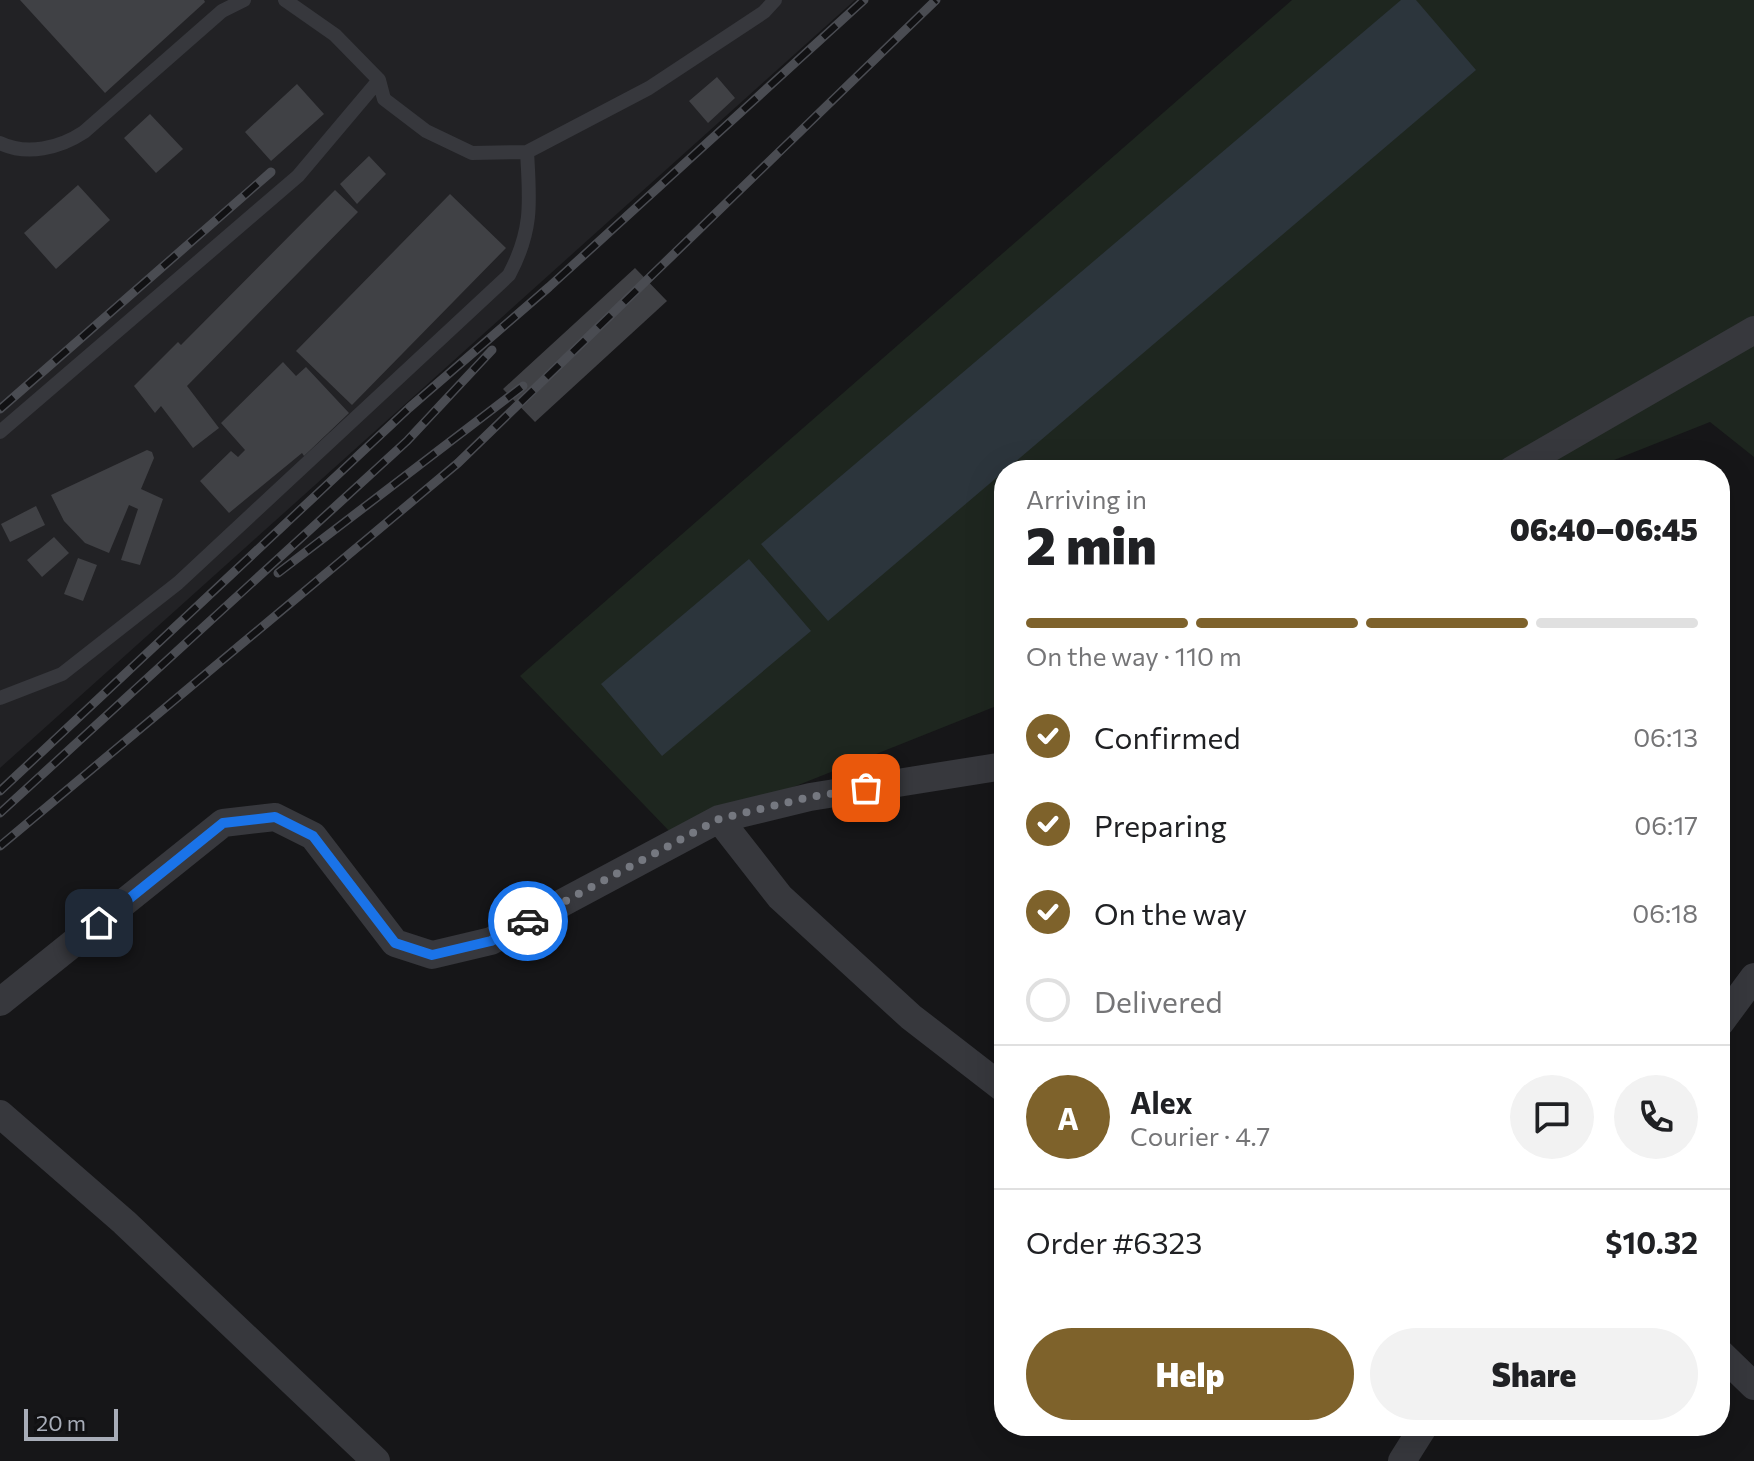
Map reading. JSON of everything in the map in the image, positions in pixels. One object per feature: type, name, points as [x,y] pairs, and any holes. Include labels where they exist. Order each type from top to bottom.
[{"type":"street","points":[[1529,460],[1754,330]]},
{"type":"street","points":[[0,1002],[223,823],[275,817],[313,836],[395,943],[432,955],[491,941],[719,819],[810,797],[994,768]]},
{"type":"street","points":[[719,819],[780,897],[911,1017],[994,1081]]},
{"type":"street","points":[[1730,1009],[1754,977]]},
{"type":"street","points":[[0,1114],[124,1222],[376,1461]]},
{"type":"street","points":[[1730,1363],[1754,1386]]},
{"type":"street","points":[[1402,1461],[1418,1436]]},
{"type":"lane","points":[[0,143],[23,150],[64,145],[84,132],[222,11],[244,0]]},
{"type":"lane","points":[[285,0],[335,35],[379,80],[384,99],[426,131],[472,153],[527,152],[649,88],[764,12],[775,0]]},
{"type":"lane","points":[[0,432],[298,176],[379,80]]},
{"type":"lane","points":[[0,698],[62,674],[178,583],[509,275],[525,244],[531,209],[527,152]]},
{"type":"shaded area","points":[[0,0],[855,0],[0,768]]},
{"type":"shaded area","points":[[1292,0],[1754,0],[1754,457],[1710,422],[1614,460],[994,460],[994,707],[673,835],[520,676]]},
{"type":"shaded area","points":[[1401,0],[1416,0],[1476,70],[1017,460],[994,460],[994,480],[828,621],[761,544]]},
{"type":"shaded area","points":[[749,559],[811,631],[662,756],[601,684]]},
{"type":"building","points":[[20,0],[204,0],[205,2],[105,93]]},
{"type":"building","points":[[717,77],[735,98],[708,123],[689,101]]},
{"type":"building","points":[[297,84],[324,114],[271,161],[245,132]]},
{"type":"building","points":[[150,114],[183,149],[156,173],[124,138]]},
{"type":"building","points":[[369,156],[386,174],[357,204],[340,184]]},
{"type":"building","points":[[78,185],[110,220],[56,269],[24,233]]},
{"type":"building","points":[[335,190],[358,212],[187,386],[219,428],[193,448],[161,406],[155,413],[134,386],[178,342],[181,345]]},
{"type":"building","points":[[450,194],[506,248],[352,405],[296,351]]},
{"type":"building","points":[[635,268],[667,301],[535,422],[503,389]]},
{"type":"building","points":[[283,362],[296,376],[306,367],[349,413],[304,456],[302,453],[229,513],[200,481],[231,451],[238,457],[245,450],[221,423]]},
{"type":"building","points":[[147,450],[152,452],[154,458],[141,489],[163,499],[140,565],[121,560],[138,509],[129,505],[109,553],[85,543],[64,521],[51,495]]},
{"type":"building","points":[[36,506],[45,525],[10,542],[1,524]]},
{"type":"building","points":[[54,537],[69,553],[42,577],[27,560]]},
{"type":"building","points":[[78,558],[97,565],[83,601],[64,594]]},
{"type":"railway","points":[[0,791],[409,408],[549,287],[864,0]]},
{"type":"railway","points":[[0,846],[458,463],[936,0]]},
{"type":"railway","points":[[0,409],[271,172]]},
{"type":"railway","points":[[0,813],[407,441],[492,350]]},
{"type":"railway","points":[[278,573],[523,386]]},
{"type":"way so far","points":[[528,921],[719,819],[810,797],[866,788]]},
{"type":"route","points":[[99,923],[223,823],[275,817],[313,836],[395,943],[432,955],[491,941],[528,921]]}]
